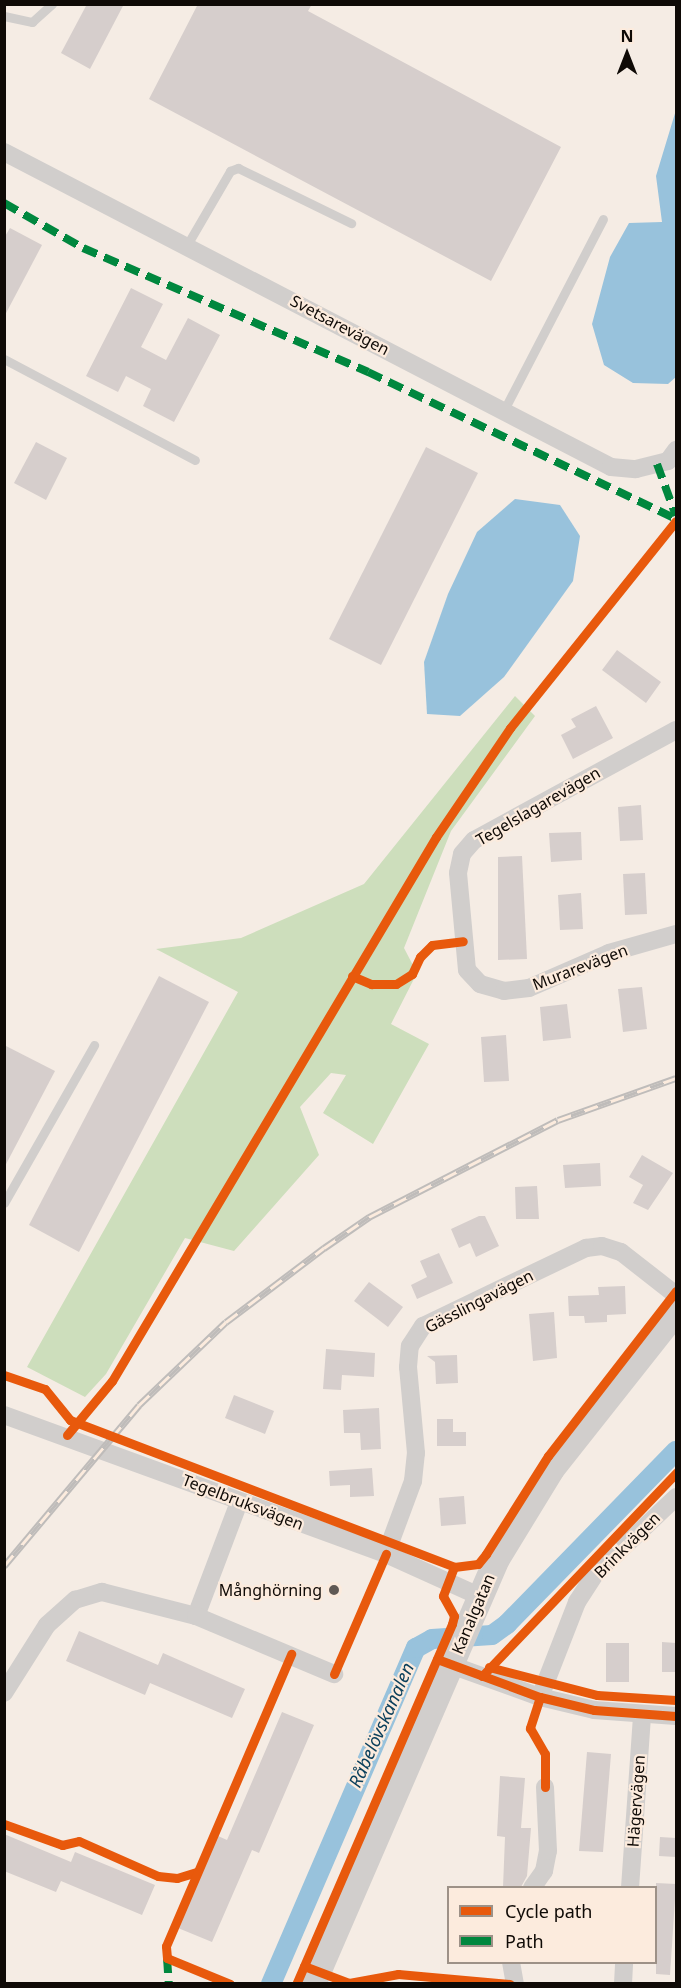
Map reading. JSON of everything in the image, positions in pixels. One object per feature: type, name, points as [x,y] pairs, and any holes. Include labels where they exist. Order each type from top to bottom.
[{"type":"street","name":"Svetsarevägen","points":[[4,152],[188,245],[611,467],[646,467],[668,461],[676,450]]},
{"type":"street","name":"Tegelslagarevägen","points":[[460,920],[458,873],[462,854],[474,840],[676,730]]},
{"type":"street","name":"Murarevägen","points":[[460,920],[467,970],[480,984],[504,991],[529,988],[609,953],[676,934]]},
{"type":"street","name":"Gässlingavägen","points":[[386,1554],[413,1481],[416,1453],[408,1367],[410,1346],[423,1326],[586,1248],[602,1246],[621,1252],[676,1295]]},
{"type":"street","name":"Kanalgatan","points":[[313,1983],[475,1606],[552,1469],[676,1312]]},
{"type":"street","name":"Tegelbruksvägen","points":[[4,1415],[101,1447],[239,1502],[386,1554],[475,1606]]},
{"type":"street","name":"Brinkvägen","points":[[540,1697],[577,1602],[595,1574],[676,1497]]},
{"type":"street","points":[[196,1616],[239,1502]]},
{"type":"street","points":[[4,1693],[47,1625],[75,1600],[102,1592],[196,1616],[334,1674]]},
{"type":"street","points":[[455,1656],[540,1697],[594,1710],[676,1716]]},
{"type":"street","name":"Hägervägen","points":[[630,1886],[642,1715]]},
{"type":"street","points":[[533,1886],[544,1871],[548,1851],[545,1787]]},
{"type":"street","points":[[511,1964],[515,1983]]},
{"type":"street","points":[[623,1983],[624,1964]]},
{"type":"lane","points":[[4,16],[32,22],[52,4]]},
{"type":"lane","points":[[188,245],[230,171],[238,168],[351,223]]},
{"type":"lane","points":[[504,410],[603,219]]},
{"type":"lane","points":[[4,359],[195,460]]},
{"type":"lane","points":[[4,1203],[94,1045]]},
{"type":"green space","points":[[515,696],[535,716],[451,831],[404,948],[417,973],[391,1024],[429,1044],[373,1144],[323,1113],[346,1075],[331,1073],[300,1107],[319,1155],[234,1251],[185,1238],[106,1374],[85,1397],[27,1367],[238,992],[156,949],[241,938],[364,884]]},
{"type":"water","points":[[676,110],[676,377],[668,384],[633,383],[604,365],[592,324],[610,257],[629,223],[662,222],[656,176]]},
{"type":"water","points":[[515,499],[560,505],[580,536],[573,581],[504,677],[460,716],[427,714],[424,662],[448,594],[477,532]]},
{"type":"building","points":[[87,4],[124,4],[90,69],[61,53]]},
{"type":"building","points":[[198,4],[312,4],[308,11],[561,147],[491,281],[149,99]]},
{"type":"building","points":[[10,228],[42,245],[4,317],[4,238]]},
{"type":"building","points":[[131,288],[163,304],[141,347],[166,360],[188,318],[220,335],[174,422],[143,406],[151,389],[126,376],[118,392],[86,376]]},
{"type":"building","points":[[36,442],[67,458],[46,500],[14,483]]},
{"type":"building","points":[[426,447],[478,473],[381,665],[329,639]]},
{"type":"building","points":[[617,650],[661,682],[646,703],[602,670]]},
{"type":"building","points":[[596,706],[613,738],[573,759],[561,735],[576,727],[571,719]]},
{"type":"building","points":[[641,805],[643,840],[620,841],[618,807]]},
{"type":"building","points":[[581,832],[582,860],[551,862],[549,833]]},
{"type":"building","points":[[522,856],[527,959],[498,960],[498,857]]},
{"type":"building","points":[[645,873],[647,914],[625,915],[623,874]]},
{"type":"building","points":[[581,893],[583,929],[560,930],[558,895]]},
{"type":"building","points":[[159,976],[209,1002],[79,1252],[29,1225]]},
{"type":"building","points":[[642,987],[647,1029],[623,1032],[618,989]]},
{"type":"building","points":[[567,1004],[571,1038],[543,1041],[540,1007]]},
{"type":"building","points":[[506,1035],[509,1081],[484,1082],[481,1037]]},
{"type":"building","points":[[4,1045],[55,1071],[4,1168]]},
{"type":"building","points":[[642,1155],[673,1173],[648,1210],[633,1203],[643,1185],[629,1177]]},
{"type":"building","points":[[600,1163],[601,1186],[565,1188],[563,1165]]},
{"type":"building","points":[[537,1186],[539,1219],[516,1219],[515,1187]]},
{"type":"building","points":[[479,1216],[485,1216],[499,1246],[476,1257],[470,1243],[459,1248],[451,1229]]},
{"type":"building","points":[[439,1253],[453,1283],[417,1299],[411,1285],[427,1277],[420,1261]]},
{"type":"building","points":[[369,1282],[403,1307],[388,1327],[354,1301]]},
{"type":"building","points":[[625,1286],[626,1314],[607,1315],[607,1322],[585,1323],[584,1316],[569,1316],[568,1296],[599,1295],[598,1287]]},
{"type":"building","points":[[554,1312],[557,1358],[533,1361],[529,1314]]},
{"type":"building","points":[[326,1349],[375,1353],[374,1377],[342,1375],[341,1390],[323,1389]]},
{"type":"building","points":[[457,1355],[458,1383],[436,1384],[435,1362],[427,1356]]},
{"type":"building","points":[[234,1395],[274,1411],[265,1434],[225,1418]]},
{"type":"building","points":[[379,1408],[381,1449],[361,1450],[360,1433],[344,1433],[343,1410]]},
{"type":"building","points":[[437,1419],[453,1419],[453,1432],[466,1432],[466,1446],[437,1446]]},
{"type":"building","points":[[372,1468],[374,1496],[350,1497],[350,1485],[330,1486],[329,1471]]},
{"type":"building","points":[[464,1496],[466,1524],[441,1526],[439,1498]]},
{"type":"building","points":[[79,1631],[158,1665],[163,1653],[245,1689],[232,1718],[150,1683],[145,1695],[66,1661]]},
{"type":"building","points":[[662,1642],[676,1643],[676,1672],[662,1672]]},
{"type":"building","points":[[606,1643],[629,1643],[629,1682],[606,1682]]},
{"type":"building","points":[[282,1712],[314,1725],[259,1853],[252,1850],[212,1942],[178,1928],[218,1836],[227,1840]]},
{"type":"building","points":[[587,1752],[611,1754],[603,1852],[579,1851]]},
{"type":"building","points":[[500,1776],[525,1778],[521,1828],[531,1828],[527,1876],[522,1886],[503,1886],[505,1837],[497,1836]]},
{"type":"building","points":[[4,1834],[71,1862],[75,1852],[155,1885],[142,1915],[61,1881],[56,1892],[4,1871]]},
{"type":"building","points":[[660,1837],[676,1838],[676,1857],[659,1856]]},
{"type":"building","points":[[656,1883],[676,1884],[670,1975],[656,1974]]},
{"type":"waterway","name":"Råbelövskanalen","points":[[271,1984],[416,1648],[432,1639],[492,1635],[507,1624],[676,1451]]},
{"type":"railway","points":[[4,1566],[139,1405],[226,1322],[324,1248],[369,1217],[558,1120],[676,1078]]},
{"type":"marked path","points":[[4,203],[83,248],[368,372],[676,519]]},
{"type":"marked path","points":[[657,464],[676,516]]},
{"type":"marked path","points":[[167,1958],[169,1984]]},
{"type":"cycle path","points":[[67,1435],[112,1381],[436,837],[510,728],[676,521]]},
{"type":"cycle path","points":[[352,976],[371,984],[396,984],[412,974],[420,957],[432,945],[463,941]]},
{"type":"cycle path","points":[[454,1567],[478,1564],[548,1456],[676,1291]]},
{"type":"cycle path","points":[[4,1375],[45,1389],[70,1420],[454,1567],[443,1596],[454,1616],[452,1624],[296,1984]]},
{"type":"cycle path","points":[[482,1676],[676,1473]]},
{"type":"cycle path","points":[[334,1674],[386,1554]]},
{"type":"cycle path","points":[[230,1984],[167,1958],[166,1946],[291,1654]]},
{"type":"cycle path","points":[[437,1659],[540,1697],[594,1710],[676,1716]]},
{"type":"cycle path","points":[[489,1667],[597,1695],[676,1700]]},
{"type":"cycle path","points":[[540,1697],[530,1728],[545,1754],[545,1787]]},
{"type":"cycle path","points":[[4,1824],[62,1845],[79,1841],[158,1876],[177,1878],[197,1872]]},
{"type":"cycle path","points":[[304,1966],[349,1983],[398,1974],[510,1984]]},
{"type":"place","name":"Månghörning","points":[[334,1590]]}]
